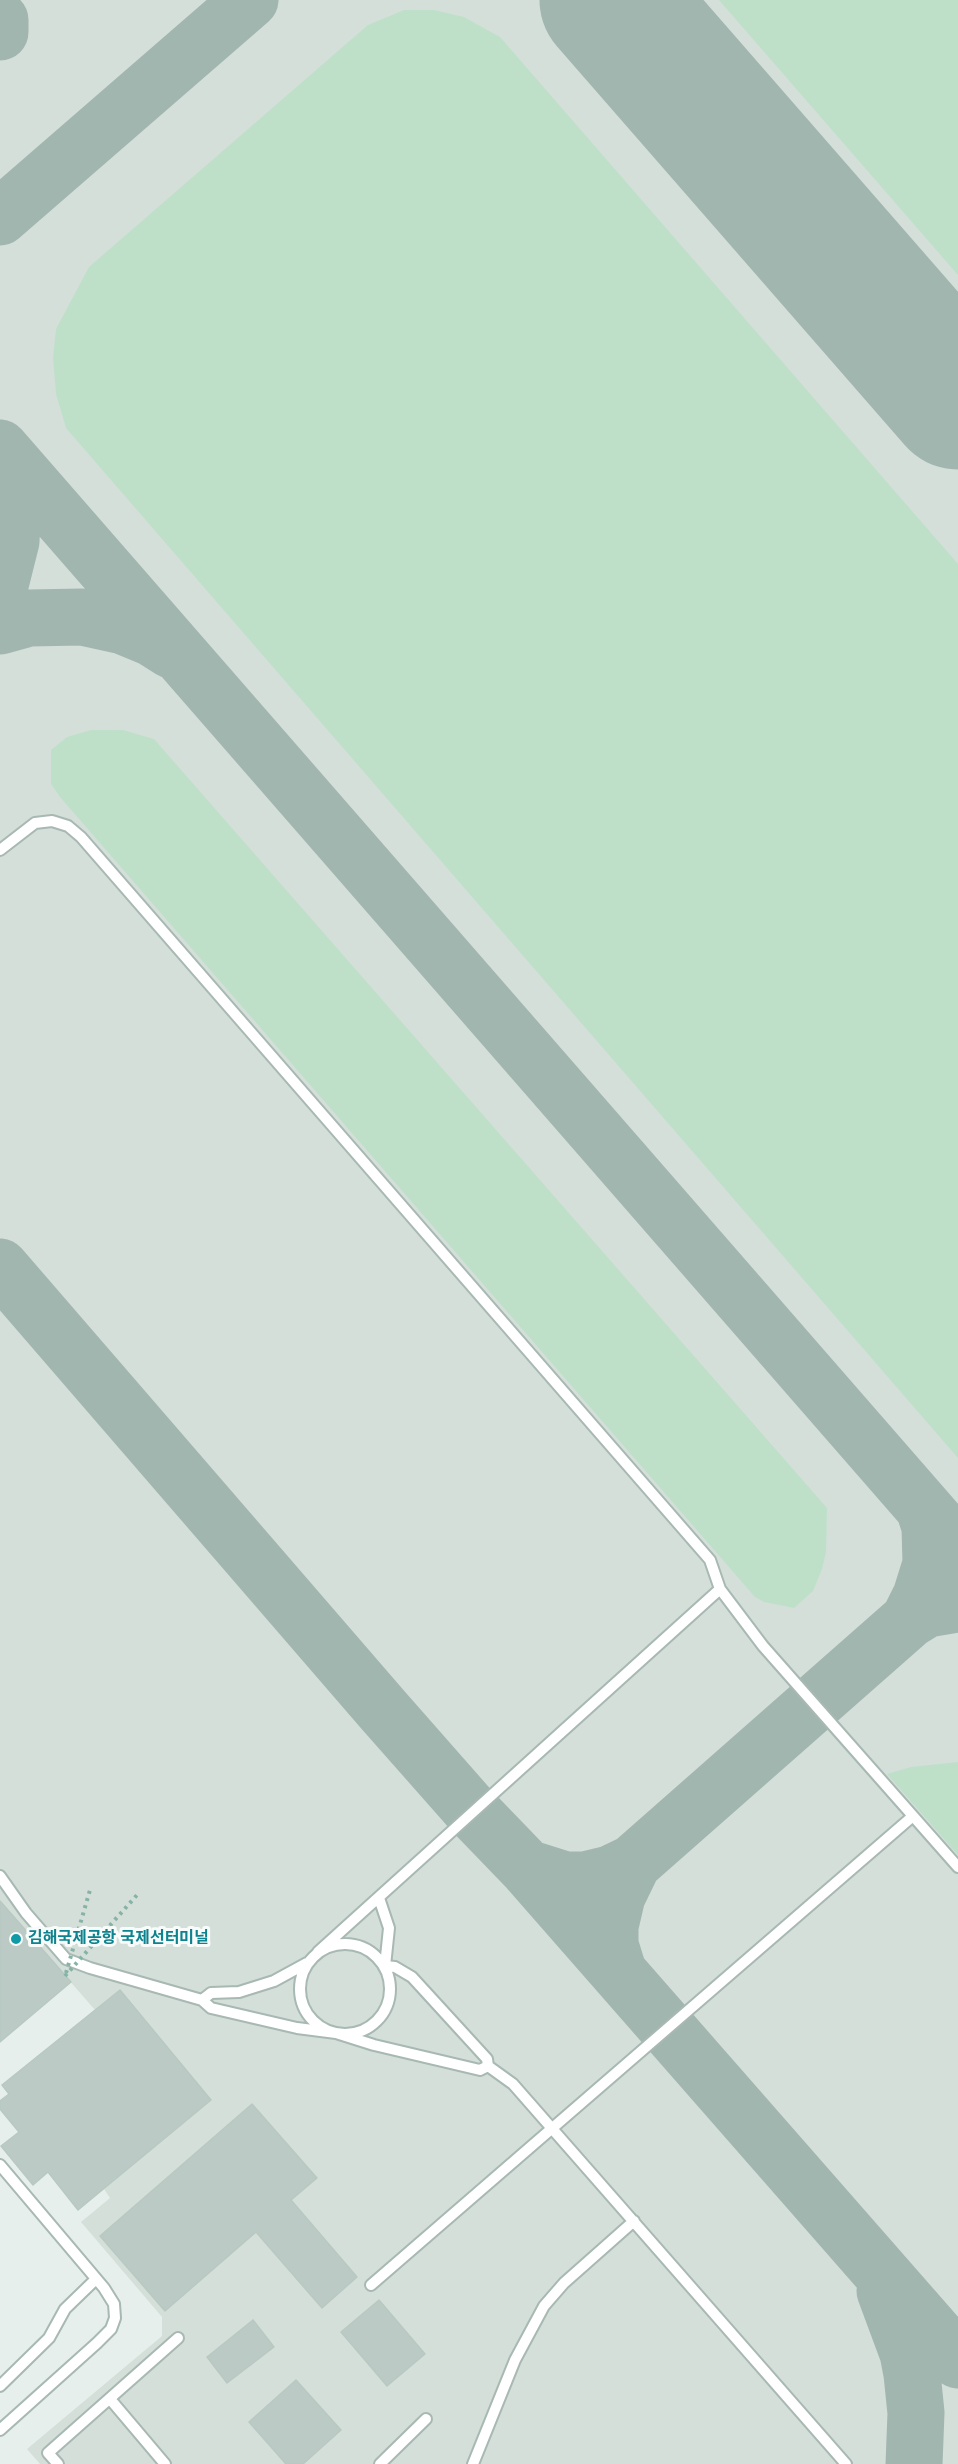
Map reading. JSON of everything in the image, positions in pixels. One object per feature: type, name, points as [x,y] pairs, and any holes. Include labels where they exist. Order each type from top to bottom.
[{"type":"lane","points":[[0,850],[35,823],[52,821],[60,823],[68,826],[81,837],[710,1560],[720,1589],[763,1646],[958,1867]]},
{"type":"lane","points":[[202,2000],[211,1993],[238,1992],[274,1981],[307,1963],[472,1811],[720,1589]]},
{"type":"lane","points":[[371,2285],[913,1816]]},
{"type":"lane","points":[[0,1876],[26,1913],[66,1959],[202,2000],[211,2008],[297,2028],[350,2035],[364,2031],[376,2023],[386,2010],[390,1996],[390,1981],[385,1966],[375,1954],[347,1943],[318,1952]]},
{"type":"lane","points":[[378,1898],[389,1928],[385,1966]]},
{"type":"lane","points":[[307,1963],[300,1977],[299,1992],[302,2007],[310,2020],[321,2029],[374,2045],[480,2070],[488,2066]]},
{"type":"lane","points":[[385,1966],[394,1967],[411,1977],[487,2059],[488,2066],[513,2084],[846,2464]]},
{"type":"lane","points":[[0,2165],[96,2279],[114,2304],[115,2318],[111,2329],[0,2430]]},
{"type":"lane","points":[[473,2464],[515,2360],[544,2306],[564,2283],[634,2220]]},
{"type":"lane","points":[[0,2386],[50,2338],[65,2309],[96,2279]]},
{"type":"lane","points":[[58,2464],[48,2453],[178,2338]]},
{"type":"lane","points":[[110,2399],[165,2464]]},
{"type":"lane","points":[[380,2464],[426,2419]]},
{"type":"path","points":[[90,1890],[65,1976],[137,1895]]},
{"type":"shaded area","points":[[0,0],[958,0],[958,2464],[40,2464],[27,2449],[162,2336],[162,2317],[81,2222],[110,2198],[104,2189],[211,2100],[120,1990],[95,2010],[0,1901]]},
{"type":"green space","points":[[719,0],[958,0],[958,275]]},
{"type":"green space","points":[[404,10],[434,10],[464,17],[500,37],[958,564],[958,1458],[66,428],[56,394],[53,357],[56,329],[89,267],[368,25]]},
{"type":"green space","points":[[91,730],[123,730],[154,739],[827,1508],[826,1552],[822,1569],[813,1591],[794,1608],[764,1602],[755,1597],[60,797],[51,784],[51,750],[67,737]]},
{"type":"green space","points":[[958,1762],[958,1855],[887,1774],[911,1767]]},
{"type":"building","name":"김해국제공항 국제선터미널","points":[[0,1901],[71,1982],[0,2042]]},
{"type":"building","points":[[120,1990],[211,2100],[78,2210],[48,2172],[33,2185],[1,2146],[19,2132],[0,2109],[0,2101],[9,2094],[2,2085]]},
{"type":"building","points":[[252,2104],[317,2178],[291,2200],[357,2277],[322,2308],[256,2232],[165,2311],[100,2236]]},
{"type":"building","points":[[379,2300],[425,2354],[387,2386],[341,2332]]},
{"type":"building","points":[[253,2320],[274,2347],[227,2383],[207,2357]]},
{"type":"building","points":[[296,2380],[341,2430],[303,2464],[286,2464],[249,2422]]},
{"type":"taxiway","points":[[0,217],[250,0]]},
{"type":"taxiway","points":[[0,20],[0,32]]},
{"type":"taxiway","points":[[0,448],[958,1547]]},
{"type":"taxiway","points":[[0,457],[12,494],[11,541],[0,585]]},
{"type":"taxiway","points":[[0,626],[29,618],[82,617],[123,626],[152,638],[171,650]]},
{"type":"taxiway","points":[[0,1267],[383,1710],[472,1811],[527,1868],[958,2360]]},
{"type":"taxiway","points":[[924,1508],[930,1527],[931,1564],[921,1596],[909,1620],[927,1609],[958,1604]]},
{"type":"taxiway","points":[[633,1863],[909,1620]]},
{"type":"taxiway","points":[[527,1868],[565,1880],[585,1880],[610,1874],[633,1863],[617,1896],[610,1926],[610,1945],[618,1971]]},
{"type":"taxiway","points":[[885,2291],[908,2353],[912,2374],[916,2413],[914,2464]]},
{"type":"runway","points":[[610,0],[958,399]]},
{"type":"place","name":"김해국제공항 국제선터미널","points":[[16,1939]]}]
